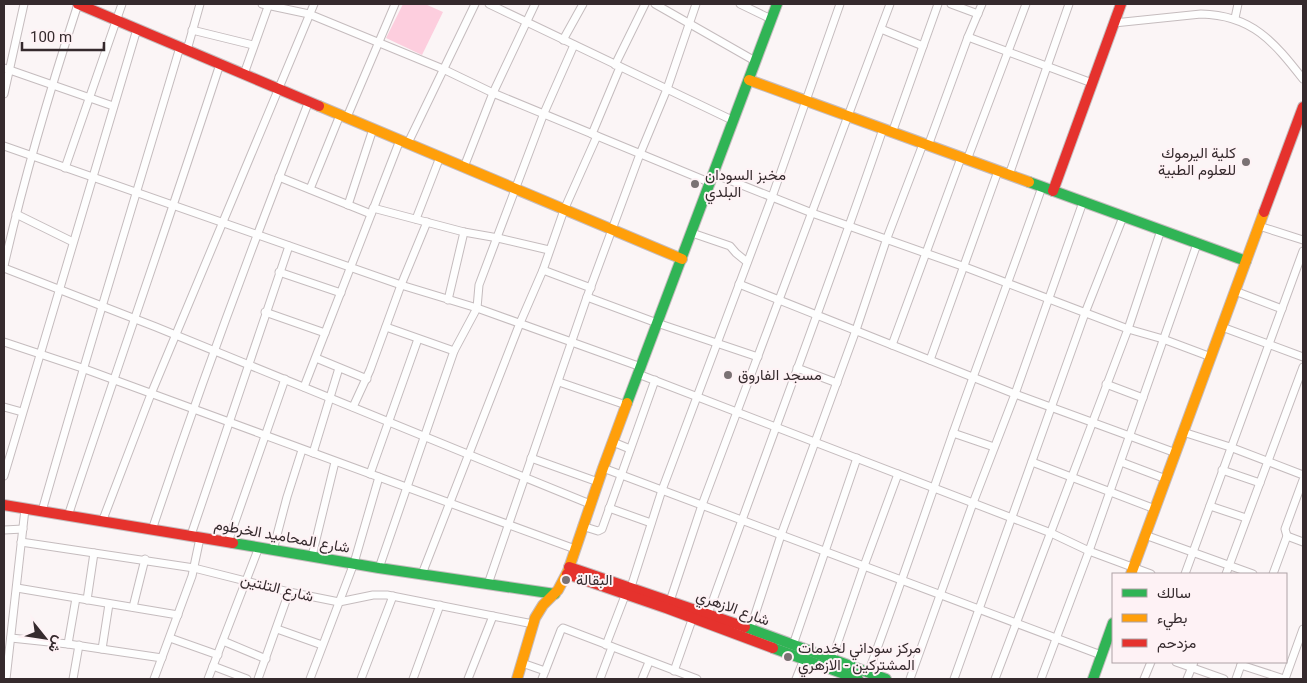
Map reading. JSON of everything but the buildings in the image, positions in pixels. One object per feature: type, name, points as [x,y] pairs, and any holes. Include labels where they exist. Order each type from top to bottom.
[{"type":"street","points":[[4,94],[7,69],[24,4]]},
{"type":"street","points":[[590,504],[525,479],[389,421],[4,267],[32,156],[78,4],[682,259]]},
{"type":"street","points":[[65,168],[122,4]]},
{"type":"street","points":[[42,511],[82,368],[183,48],[192,30],[200,4]]},
{"type":"street","points":[[244,74],[266,4],[309,14],[443,69],[493,93],[640,154],[772,197],[812,213],[926,252],[1128,330],[1163,339],[1211,357]]},
{"type":"street","points":[[102,522],[151,394],[314,4]]},
{"type":"street","points":[[310,189],[395,4]]},
{"type":"street","points":[[304,387],[372,211],[404,142],[475,4]]},
{"type":"street","points":[[489,4],[734,121]]},
{"type":"street","points":[[464,167],[493,93],[535,4]]},
{"type":"street","points":[[563,40],[583,4]]},
{"type":"street","points":[[422,574],[520,323],[543,270],[564,210],[594,135],[617,66],[645,4]]},
{"type":"street","points":[[654,4],[755,61]]},
{"type":"street","points":[[488,584],[590,288],[640,154],[667,89],[696,4]]},
{"type":"street","points":[[740,4],[771,20]]},
{"type":"street","points":[[517,679],[533,624],[541,607],[555,594],[568,571],[612,442],[777,4]]},
{"type":"street","points":[[600,679],[609,646],[662,490],[772,197],[840,4]]},
{"type":"street","points":[[670,601],[702,505],[890,4]]},
{"type":"street","points":[[708,614],[816,315],[938,4]]},
{"type":"street","points":[[951,4],[978,14]]},
{"type":"street","points":[[748,634],[781,535],[856,330],[887,238],[982,4]]},
{"type":"street","points":[[892,345],[926,252],[1009,51],[1026,4]]},
{"type":"street","points":[[1009,175],[1069,4]]},
{"type":"street","points":[[1053,191],[1121,4]]},
{"type":"street","points":[[1235,18],[1238,4]]},
{"type":"street","points":[[1114,23],[1201,14],[1216,14],[1235,18],[1255,28],[1290,62],[1303,79]]},
{"type":"street","points":[[4,476],[137,29]]},
{"type":"street","points":[[192,30],[253,45]]},
{"type":"street","points":[[881,30],[922,46]]},
{"type":"street","points":[[968,37],[1092,83]]},
{"type":"street","points":[[379,568],[454,351],[476,308],[479,285],[544,114],[574,45]]},
{"type":"street","points":[[68,516],[174,206],[220,64]]},
{"type":"street","points":[[7,69],[113,106]]},
{"type":"street","points":[[749,80],[1246,262]]},
{"type":"street","points":[[152,530],[215,351],[309,101]]},
{"type":"street","points":[[1132,571],[1259,226],[1301,119],[1303,106]]},
{"type":"street","points":[[348,205],[373,129]]},
{"type":"street","points":[[4,146],[401,286],[476,308],[572,342],[639,371],[655,380],[1051,533],[1132,571],[1145,573]]},
{"type":"street","points":[[416,219],[440,157]]},
{"type":"street","points":[[930,360],[998,171]]},
{"type":"street","points":[[279,177],[348,205],[549,250]]},
{"type":"street","points":[[868,673],[903,580],[953,433],[1042,187]]},
{"type":"street","points":[[910,679],[973,503],[1015,394],[1083,202]]},
{"type":"street","points":[[16,214],[74,242]]},
{"type":"street","points":[[954,679],[1085,313],[1123,217]]},
{"type":"street","points":[[352,407],[367,379],[427,222]]},
{"type":"street","points":[[1259,226],[1303,240]]},
{"type":"street","points":[[995,679],[1128,330],[1161,230]]},
{"type":"street","points":[[448,300],[464,232]]},
{"type":"street","points":[[692,233],[730,246],[747,262]]},
{"type":"street","points":[[1042,679],[1121,462],[1197,244]]},
{"type":"street","points":[[154,679],[194,568],[196,537],[248,365],[289,246]]},
{"type":"street","points":[[1185,573],[1303,251]]},
{"type":"street","points":[[543,270],[590,288]]},
{"type":"street","points":[[279,272],[341,293]]},
{"type":"street","points":[[739,284],[974,376],[1015,394],[1176,453]]},
{"type":"street","points":[[1235,291],[1282,309]]},
{"type":"street","points":[[587,297],[758,357]]},
{"type":"street","points":[[265,312],[326,332]]},
{"type":"street","points":[[386,327],[454,351]]},
{"type":"street","points":[[1222,327],[1303,357]]},
{"type":"street","points":[[370,474],[418,339]]},
{"type":"street","points":[[4,342],[82,368],[574,549]]},
{"type":"street","points":[[316,358],[367,379]]},
{"type":"street","points":[[313,453],[339,368]]},
{"type":"street","points":[[797,368],[836,383]]},
{"type":"street","points":[[1226,573],[1303,368]]},
{"type":"street","points":[[228,542],[285,379]]},
{"type":"street","points":[[582,526],[598,531],[601,530],[655,380]]},
{"type":"street","points":[[559,382],[626,405]]},
{"type":"street","points":[[1106,384],[1143,398]]},
{"type":"street","points":[[4,407],[22,412]]},
{"type":"street","points":[[1183,432],[1230,447],[1303,475]]},
{"type":"street","points":[[953,433],[994,447]]},
{"type":"street","points":[[612,442],[630,449]]},
{"type":"street","points":[[272,550],[286,497],[302,450]]},
{"type":"street","points":[[531,458],[598,482]]},
{"type":"street","points":[[793,645],[857,458]]},
{"type":"street","points":[[312,556],[335,462]]},
{"type":"street","points":[[1032,462],[1155,508]]},
{"type":"street","points":[[1121,462],[1166,479]]},
{"type":"street","points":[[603,468],[1101,655]]},
{"type":"street","points":[[1222,470],[1260,483]]},
{"type":"street","points":[[832,659],[898,474]]},
{"type":"street","points":[[310,679],[354,564],[379,477]]},
{"type":"street","points":[[1273,573],[1287,536],[1285,530],[1303,480]]},
{"type":"street","name":"شارع المحاميد الخرطوم","points":[[4,505],[354,564],[555,594]]},
{"type":"street","points":[[1210,506],[1246,518]]},
{"type":"street","points":[[609,508],[652,523]]},
{"type":"street","points":[[6,679],[8,636],[17,588],[25,509]]},
{"type":"street","points":[[4,530],[23,529]]},
{"type":"street","points":[[1146,535],[1250,573]]},
{"type":"street","points":[[1287,536],[1303,542]]},
{"type":"street","name":"شارع التلتين","points":[[21,542],[145,559],[194,568],[289,592],[339,602],[373,596],[393,596],[533,624]]},
{"type":"street","points":[[208,679],[259,547]]},
{"type":"street","points":[[87,600],[94,553]]},
{"type":"street","points":[[134,607],[145,559]]},
{"type":"street","name":"شارع الازهري","points":[[568,571],[708,614],[804,659],[858,679]]},
{"type":"street","points":[[17,588],[178,615]]},
{"type":"street","name":"شارع الازهري","points":[[628,590],[693,618],[793,645],[886,679]]},
{"type":"street","points":[[258,679],[289,592]]},
{"type":"street","points":[[361,679],[393,596]]},
{"type":"street","points":[[68,644],[76,598]]},
{"type":"street","points":[[102,649],[109,604]]},
{"type":"street","points":[[413,679],[440,605]]},
{"type":"street","points":[[468,679],[493,616]]},
{"type":"street","points":[[674,671],[693,618]]},
{"type":"street","points":[[542,679],[562,628],[697,679]]},
{"type":"street","points":[[277,629],[322,646]]},
{"type":"street","points":[[1236,679],[1242,663],[1284,679],[1303,629]]},
{"type":"street","points":[[8,636],[162,658]]},
{"type":"street","points":[[170,638],[218,655]]},
{"type":"street","points":[[1092,679],[1110,638]]},
{"type":"street","points":[[223,641],[266,659]]},
{"type":"street","points":[[73,679],[79,645]]},
{"type":"street","points":[[796,679],[804,659]]},
{"type":"street","points":[[642,679],[649,662]]},
{"type":"street","points":[[522,663],[545,671]]},
{"type":"street","points":[[1144,679],[1151,663]]},
{"type":"street","points":[[1187,679],[1193,665],[1224,679]]},
{"type":"street","points":[[213,666],[247,679]]},
{"type":"shaded area","points":[[403,4],[425,4],[443,12],[422,55],[386,38]]},
{"type":"traffic: fast","points":[[627,403],[777,4]]},
{"type":"traffic: fast","points":[[1029,182],[1246,261]]},
{"type":"traffic: fast","points":[[233,543],[379,568],[555,594]]},
{"type":"traffic: fast","points":[[1093,679],[1112,626]]},
{"type":"traffic: fast","points":[[745,627],[886,679]]},
{"type":"traffic: fast","points":[[773,648],[858,679]]},
{"type":"traffic: slow","points":[[749,80],[1029,182]]},
{"type":"traffic: slow","points":[[319,106],[682,259]]},
{"type":"traffic: slow","points":[[1131,573],[1264,212]]},
{"type":"traffic: slow","points":[[517,679],[535,618],[543,605],[558,590],[568,571],[627,403]]},
{"type":"traffic: jam","points":[[78,4],[319,106]]},
{"type":"traffic: jam","points":[[1053,191],[1121,4]]},
{"type":"traffic: jam","points":[[1264,212],[1303,107]]},
{"type":"traffic: jam","points":[[4,505],[233,543]]},
{"type":"traffic: jam","points":[[569,567],[745,627]]},
{"type":"traffic: jam","points":[[567,574],[773,648]]},
{"type":"place","name":"كلية اليرموك للعلوم الطبية","points":[[1246,162]]},
{"type":"place","name":"مخبز السودان البلدي","points":[[695,184]]},
{"type":"place","name":"مسجد الفاروق","points":[[728,375]]},
{"type":"place","name":"البقالة","points":[[566,580]]},
{"type":"place","name":"مركز سوداني لخدمات المشتركين - الازهري","points":[[788,657]]}]
